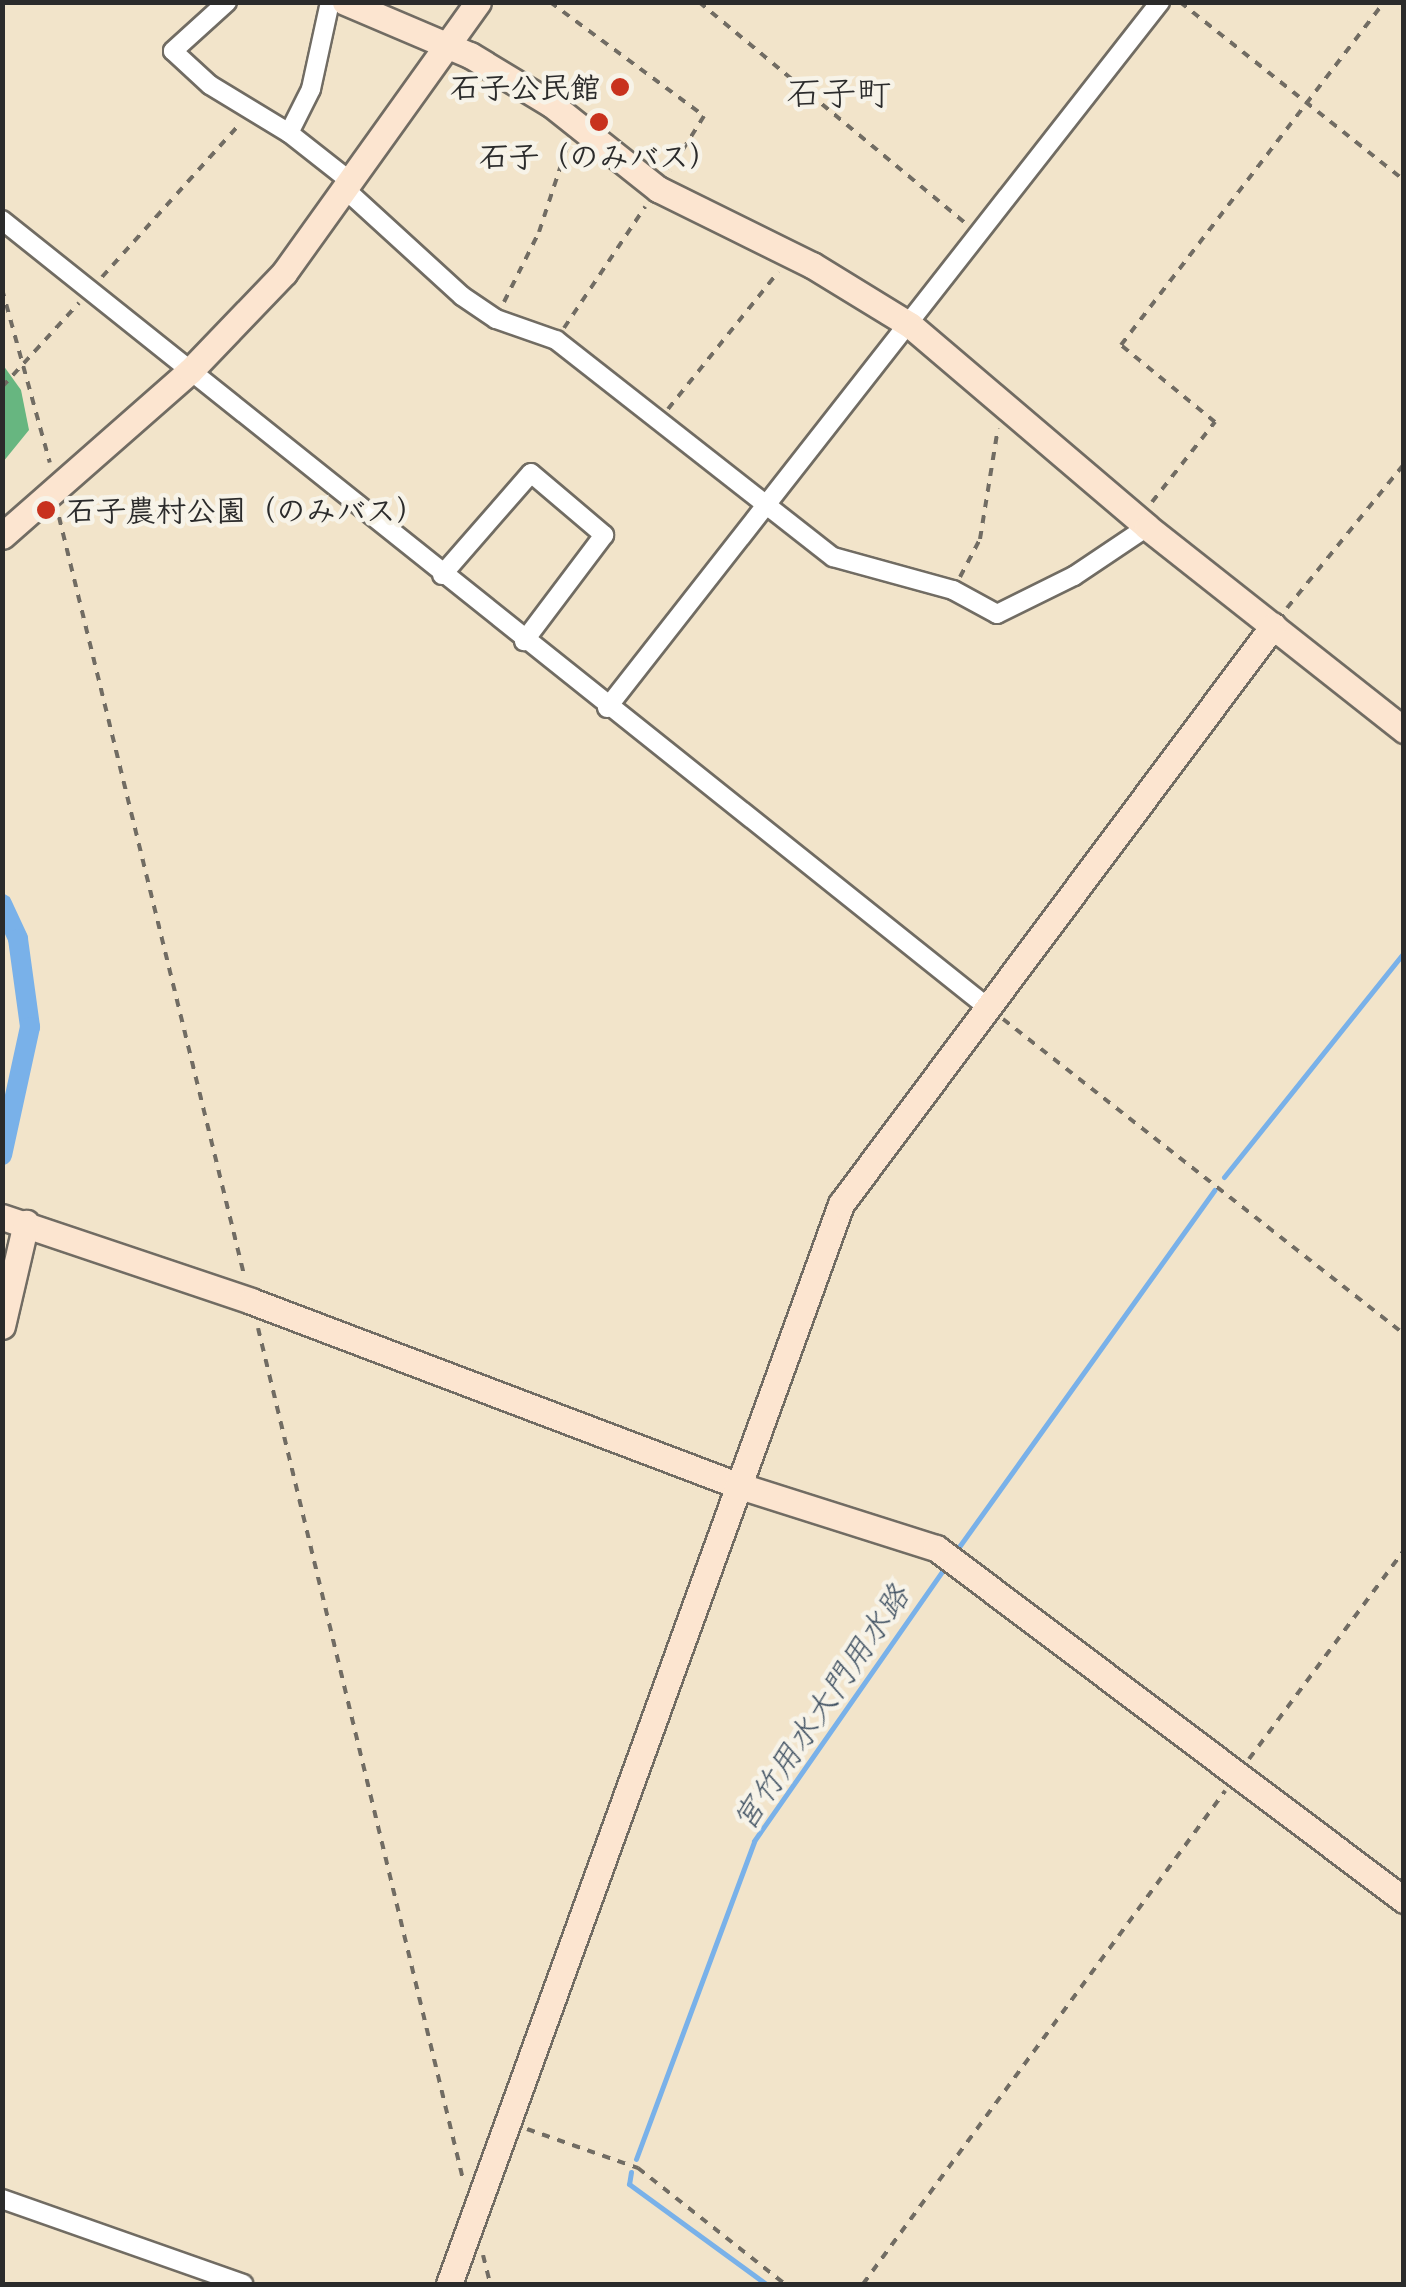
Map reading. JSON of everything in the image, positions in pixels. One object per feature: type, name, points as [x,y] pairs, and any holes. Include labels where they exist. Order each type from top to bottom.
[{"type":"street","points":[[227,2],[173,51],[250,114],[288,133],[496,320],[556,340],[833,557],[953,590],[997,614],[1074,576],[1142,524]]},
{"type":"street","points":[[288,133],[311,89],[330,2]]},
{"type":"street","points":[[345,2],[448,44],[575,123],[658,189],[792,254],[910,325],[1142,524],[1404,730]]},
{"type":"street","points":[[2,536],[190,371],[284,273],[478,2]]},
{"type":"street","points":[[607,708],[1160,2]]},
{"type":"street","points":[[2,220],[92,288],[607,708],[986,1006]]},
{"type":"street","points":[[442,575],[531,473],[604,535],[524,641]]},
{"type":"street","points":[[449,2284],[841,1204],[1273,626]]},
{"type":"street","points":[[2,1326],[11,1219],[251,1301],[737,1485],[936,1548],[1404,1900]]},
{"type":"street","points":[[2,2199],[244,2284]]},
{"type":"path","points":[[699,2],[978,234]]},
{"type":"path","points":[[1180,2],[1404,180]]},
{"type":"path","points":[[1142,524],[1215,422],[1122,346],[1304,101],[1384,2]]},
{"type":"path","points":[[2,387],[250,114]]},
{"type":"path","points":[[496,320],[539,232],[575,123]]},
{"type":"path","points":[[658,420],[792,254]]},
{"type":"path","points":[[2,289],[464,2180]]},
{"type":"path","points":[[953,590],[980,538],[1002,404]]},
{"type":"path","points":[[1273,626],[1404,464]]},
{"type":"path","points":[[986,1006],[1404,1334]]},
{"type":"path","points":[[863,2284],[1404,1550]]},
{"type":"path","points":[[506,2121],[638,2168],[785,2284]]},
{"type":"green space","points":[[3,365],[21,390],[29,430],[3,462]]},
{"type":"waterway","points":[[2,904],[18,939],[30,1027],[2,1155]]},
{"type":"waterway","name":"宮竹用水大門用水路","points":[[1224,1177],[1404,952]]},
{"type":"waterway","name":"宮竹用水大門用水路","points":[[956,1551],[1214,1190]]},
{"type":"waterway","name":"宮竹用水大門用水路","points":[[636,2159],[754,1841],[945,1567]]},
{"type":"waterway","name":"宮竹用水大門用水路","points":[[631,2172],[629,2184],[766,2284]]},
{"type":"place","name":"石子公民館","points":[[620,87]]},
{"type":"place","name":"石子（のみバス）","points":[[599,122]]},
{"type":"place","name":"石子農村公園（のみバス）","points":[[46,510]]},
{"type":"district","name":"石子町","points":[[839,92]]}]
